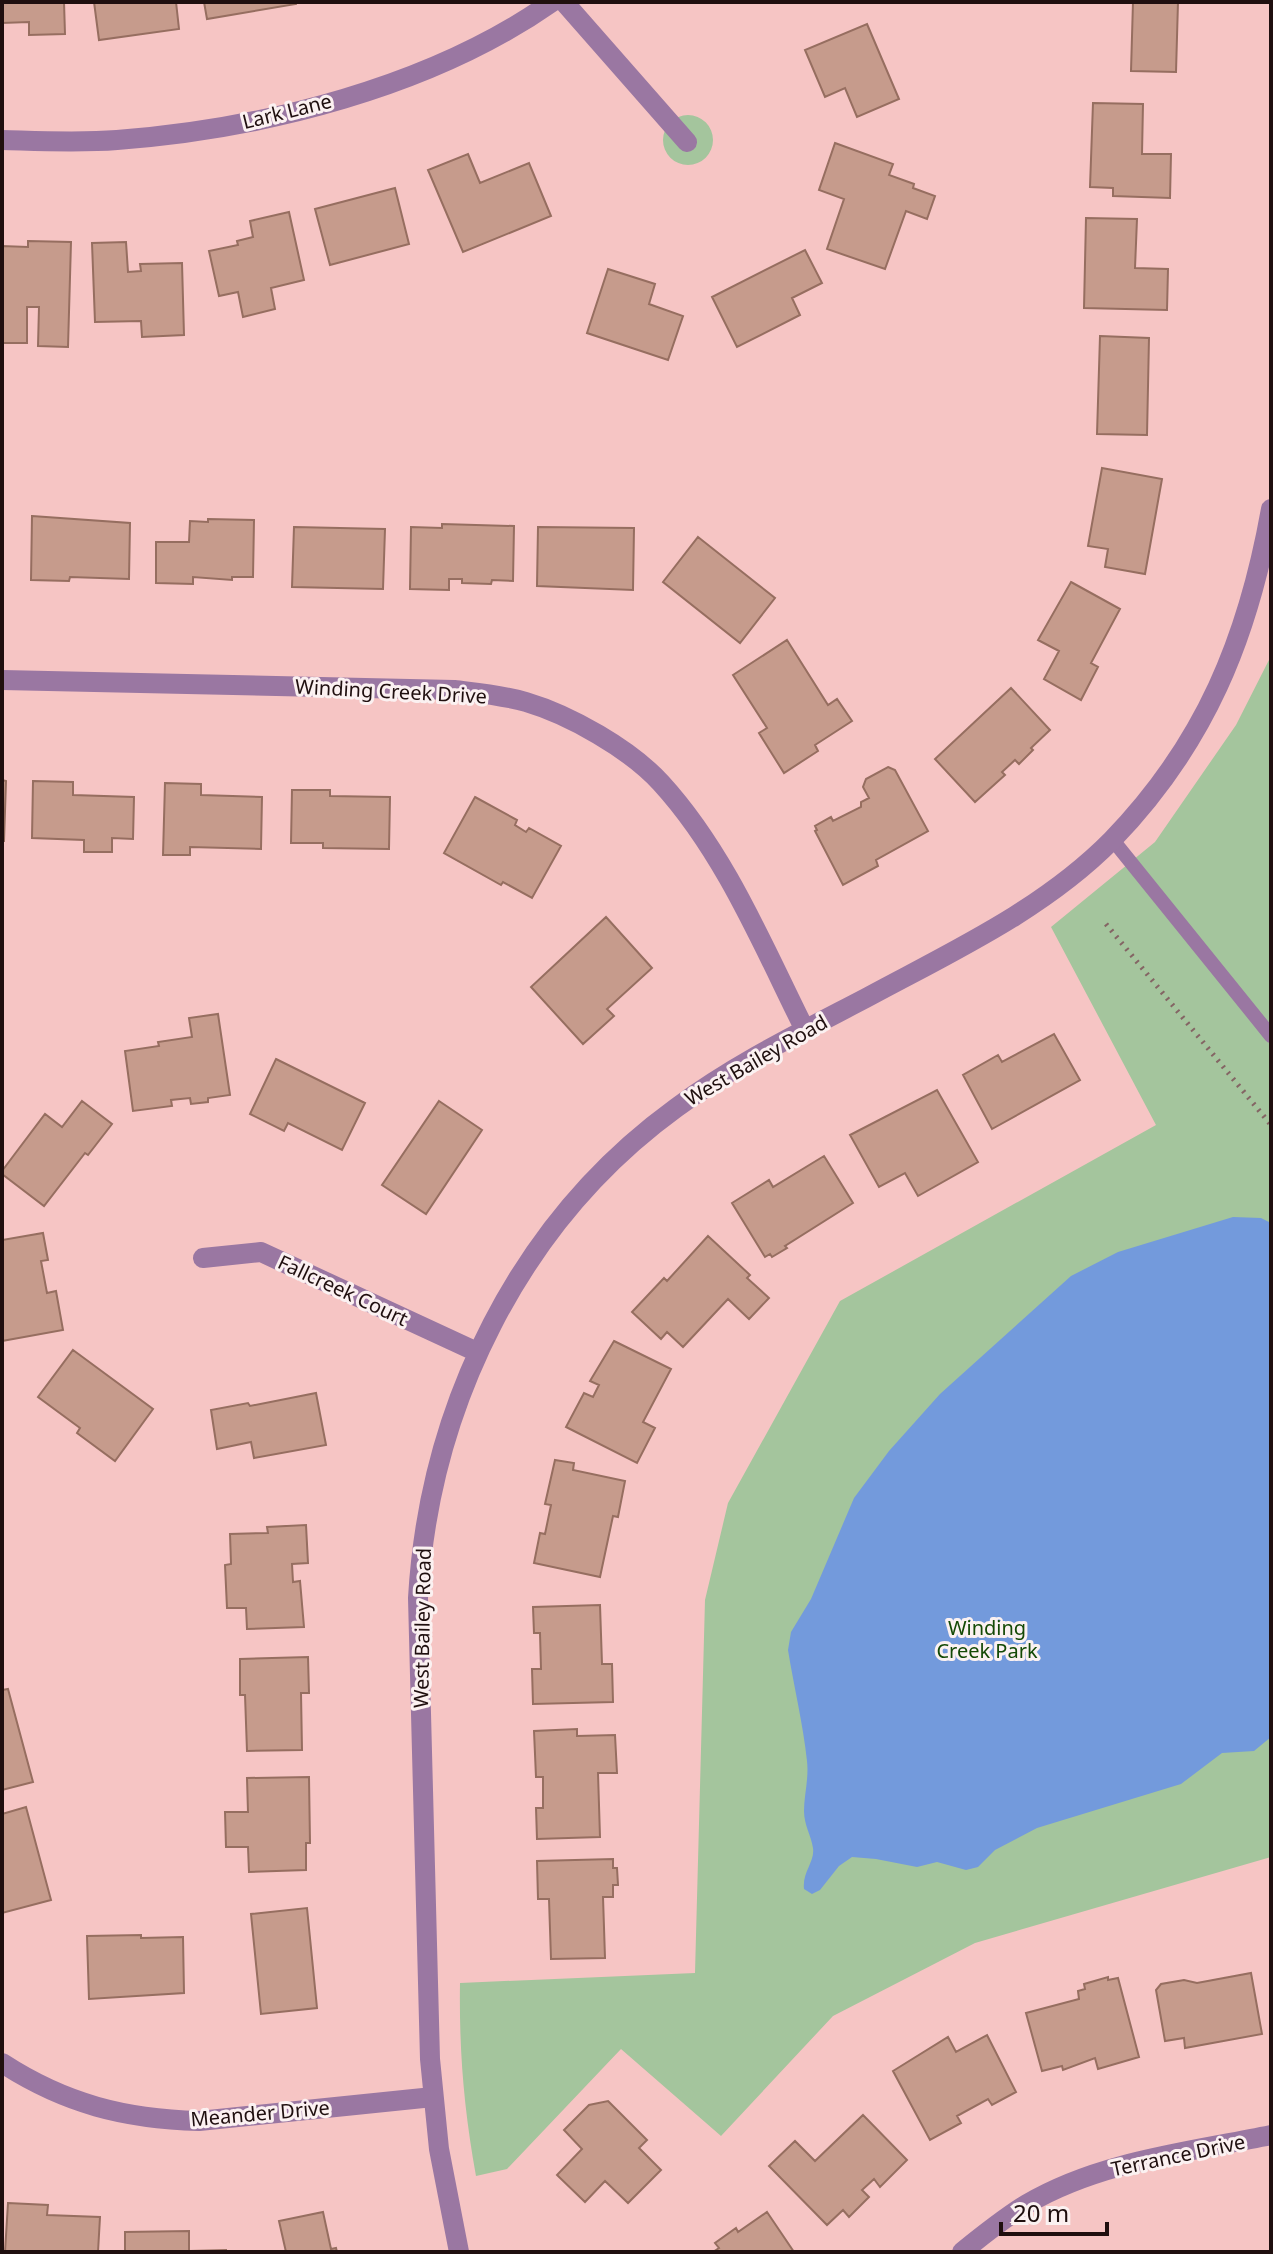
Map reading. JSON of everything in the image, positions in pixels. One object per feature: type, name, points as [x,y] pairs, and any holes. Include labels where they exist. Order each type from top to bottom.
[{"type":"street","name":"Lark Lane","points":[[2,140],[84,142],[129,139],[280,115],[357,93],[446,61],[495,38],[552,2]]},
{"type":"street","points":[[564,2],[687,142]]},
{"type":"street","name":"West Bailey Road","points":[[459,2252],[439,2149],[428,2020],[419,1661],[421,1552],[440,1457],[477,1352],[491,1323],[531,1259],[576,1200],[613,1161],[676,1107],[733,1070],[987,934],[1071,876],[1112,839],[1170,771],[1216,695],[1254,592],[1271,509]]},
{"type":"street","name":"Winding Creek Drive","points":[[2,680],[454,690],[529,703],[616,746],[660,781],[686,813],[727,877],[805,1030]]},
{"type":"street","name":"Fallcreek Court","points":[[203,1258],[261,1252],[477,1352]]},
{"type":"street","name":"Meander Drive","points":[[2,2063],[66,2098],[118,2113],[162,2120],[199,2121],[433,2097]]},
{"type":"street","name":"Terrance Drive","points":[[962,2252],[999,2222],[1031,2202],[1097,2173],[1271,2135]]},
{"type":"lane","points":[[1112,839],[1271,1036]]},
{"type":"path","points":[[1106,924],[1271,1125]]},
{"type":"green space","points":[[688,115],[706,122],[713,140],[706,158],[688,165],[670,158],[663,140],[670,122]]},
{"type":"green space","name":"Winding Creek Park","points":[[1271,656],[1271,1857],[975,1943],[833,2016],[721,2136],[621,2049],[507,2169],[476,2176],[463,2080],[460,1983],[695,1973],[705,1600],[728,1503],[840,1301],[1156,1125],[1051,927],[1155,842],[1236,725]]},
{"type":"water","points":[[1233,1217],[1261,1218],[1271,1223],[1271,1737],[1254,1751],[1222,1753],[1181,1784],[1037,1828],[995,1850],[978,1867],[966,1870],[937,1862],[917,1867],[852,1857],[839,1866],[820,1890],[812,1894],[804,1889],[813,1848],[804,1816],[807,1761],[788,1650],[791,1632],[811,1599],[854,1498],[889,1451],[940,1394],[1071,1276],[1118,1252]]},
{"type":"building","points":[[2,2],[64,2],[65,34],[29,35],[29,22],[2,23]]},
{"type":"building","points":[[94,2],[176,2],[179,29],[99,40]]},
{"type":"building","points":[[204,2],[296,2],[296,4],[207,19]]},
{"type":"building","points":[[1133,2],[1178,2],[1176,72],[1131,71]]},
{"type":"building","points":[[867,24],[899,99],[857,117],[845,88],[825,97],[805,50]]},
{"type":"building","points":[[1093,103],[1143,104],[1142,154],[1171,154],[1170,198],[1113,196],[1113,188],[1090,187]]},
{"type":"building","points":[[835,143],[893,164],[889,175],[935,196],[927,219],[906,211],[885,269],[827,249],[844,199],[819,190]]},
{"type":"building","points":[[468,154],[480,183],[529,163],[551,216],[463,252],[428,170]]},
{"type":"building","points":[[395,188],[409,244],[330,265],[315,209]]},
{"type":"building","points":[[289,212],[304,280],[271,288],[275,309],[243,317],[238,292],[219,296],[209,251],[238,245],[237,241],[253,237],[250,221]]},
{"type":"building","points":[[1086,218],[1137,219],[1135,268],[1168,269],[1167,310],[1084,308]]},
{"type":"building","points":[[28,241],[71,242],[68,347],[38,346],[39,307],[27,307],[27,343],[2,343],[2,246],[28,247]]},
{"type":"building","points":[[126,242],[128,272],[141,271],[140,264],[182,263],[184,335],[142,337],[141,321],[95,322],[92,243]]},
{"type":"building","points":[[805,250],[822,283],[792,298],[800,315],[737,347],[712,297]]},
{"type":"building","points":[[608,269],[655,284],[649,304],[683,316],[668,360],[587,333]]},
{"type":"building","points":[[1100,336],[1149,338],[1147,435],[1097,434]]},
{"type":"building","points":[[1102,468],[1162,479],[1145,574],[1105,567],[1108,549],[1088,546]]},
{"type":"building","points":[[32,516],[130,523],[129,579],[70,577],[69,581],[31,580]]},
{"type":"building","points":[[208,519],[254,520],[253,577],[232,577],[232,580],[193,577],[193,584],[156,583],[156,542],[189,542],[190,521],[208,522]]},
{"type":"building","points":[[442,524],[514,526],[513,581],[492,580],[491,584],[462,583],[462,579],[449,579],[449,590],[410,589],[411,527],[442,528]]},
{"type":"building","points":[[294,527],[385,529],[383,589],[292,587]]},
{"type":"building","points":[[538,527],[634,528],[633,590],[537,586]]},
{"type":"building","points":[[698,537],[775,598],[740,643],[663,582]]},
{"type":"building","points":[[1071,582],[1120,609],[1091,663],[1098,667],[1081,700],[1044,679],[1059,651],[1038,640]]},
{"type":"building","points":[[787,640],[828,705],[837,699],[852,721],[815,745],[818,751],[784,773],[759,733],[767,728],[733,675]]},
{"type":"building","points":[[1011,688],[1050,730],[1019,764],[1015,760],[1002,772],[1005,775],[975,802],[935,759]]},
{"type":"building","points":[[888,767],[895,770],[928,831],[876,860],[878,866],[843,885],[815,826],[861,807],[861,802],[869,798],[863,787],[866,779]]},
{"type":"building","points":[[2,780],[6,781],[4,841],[2,841]]},
{"type":"building","points":[[33,781],[73,782],[73,795],[134,797],[133,839],[112,838],[112,852],[84,852],[84,840],[32,838]]},
{"type":"building","points":[[165,783],[201,784],[201,795],[262,797],[261,849],[190,847],[190,855],[163,855]]},
{"type":"building","points":[[292,790],[330,790],[330,796],[390,797],[389,849],[323,848],[323,843],[291,843]]},
{"type":"building","points":[[475,797],[517,820],[515,825],[526,832],[529,828],[561,846],[532,898],[503,882],[501,885],[444,853]]},
{"type":"building","points":[[606,917],[652,968],[607,1009],[614,1016],[583,1044],[531,987]]},
{"type":"building","points":[[218,1014],[230,1095],[191,1104],[190,1098],[171,1100],[172,1106],[133,1111],[125,1051],[192,1037],[189,1018]]},
{"type":"building","points":[[1054,1034],[1080,1080],[992,1129],[963,1075],[998,1055],[1002,1062]]},
{"type":"building","points":[[276,1059],[365,1103],[342,1150],[288,1123],[284,1131],[250,1114]]},
{"type":"building","points":[[937,1090],[978,1162],[918,1196],[905,1173],[879,1187],[850,1135]]},
{"type":"building","points":[[82,1101],[112,1124],[44,1206],[2,1171],[45,1114],[62,1127]]},
{"type":"building","points":[[439,1101],[482,1130],[426,1214],[382,1185]]},
{"type":"building","points":[[824,1156],[853,1203],[785,1246],[787,1248],[772,1257],[770,1254],[765,1257],[732,1203],[769,1180],[773,1187]]},
{"type":"building","points":[[43,1233],[48,1260],[41,1261],[47,1293],[56,1291],[63,1330],[2,1341],[2,1240]]},
{"type":"building","points":[[708,1236],[750,1275],[747,1278],[769,1298],[749,1319],[728,1299],[683,1347],[667,1332],[661,1339],[632,1312],[664,1278],[667,1281]]},
{"type":"building","points":[[614,1341],[671,1369],[643,1422],[655,1428],[637,1463],[566,1427],[584,1393],[593,1397],[599,1385],[590,1381]]},
{"type":"building","points":[[73,1350],[153,1409],[115,1461],[77,1433],[80,1428],[38,1397]]},
{"type":"building","points":[[316,1393],[326,1445],[254,1458],[251,1442],[217,1449],[211,1410]]},
{"type":"building","points":[[555,1460],[574,1463],[573,1470],[625,1481],[618,1517],[613,1516],[600,1577],[534,1563],[540,1533],[545,1534],[551,1505],[545,1504]]},
{"type":"building","points":[[306,1525],[308,1563],[292,1564],[293,1582],[300,1581],[304,1627],[247,1629],[246,1608],[227,1608],[225,1565],[231,1564],[230,1534],[268,1533],[267,1527]]},
{"type":"building","points":[[600,1605],[602,1664],[612,1664],[613,1702],[533,1704],[532,1669],[541,1669],[540,1633],[534,1633],[533,1607]]},
{"type":"building","points":[[308,1657],[309,1693],[301,1693],[302,1750],[247,1751],[245,1695],[240,1695],[240,1659]]},
{"type":"building","points":[[8,1689],[33,1782],[2,1790],[2,1690]]},
{"type":"building","points":[[577,1729],[577,1736],[615,1735],[617,1773],[598,1773],[600,1837],[537,1839],[536,1808],[543,1808],[543,1777],[536,1777],[534,1731]]},
{"type":"building","points":[[309,1777],[310,1843],[306,1843],[306,1870],[249,1872],[248,1847],[226,1847],[225,1812],[248,1812],[247,1778]]},
{"type":"building","points":[[26,1807],[51,1900],[2,1913],[2,1814]]},
{"type":"building","points":[[613,1859],[618,1885],[613,1885],[613,1897],[603,1897],[605,1958],[551,1959],[549,1899],[538,1899],[537,1861]]},
{"type":"building","points":[[307,1908],[317,2008],[261,2014],[251,1914]]},
{"type":"building","points":[[141,1935],[141,1938],[183,1937],[184,1993],[89,1999],[87,1936]]},
{"type":"building","points":[[1251,1973],[1262,2034],[1185,2048],[1184,2038],[1165,2041],[1156,1990],[1161,1984],[1184,1980],[1197,1983]]},
{"type":"building","points":[[1108,1977],[1108,1980],[1118,1978],[1139,2057],[1098,2069],[1095,2058],[1063,2070],[1062,2066],[1042,2071],[1026,2013],[1079,1999],[1078,1991],[1085,1989],[1084,1984]]},
{"type":"building","points":[[987,2035],[1016,2092],[992,2105],[988,2099],[957,2116],[961,2123],[930,2140],[893,2071],[948,2037],[956,2052]]},
{"type":"building","points":[[608,2101],[647,2140],[639,2148],[661,2170],[628,2203],[605,2181],[585,2202],[557,2175],[582,2149],[564,2130],[589,2105]]},
{"type":"building","points":[[863,2115],[907,2160],[880,2187],[874,2179],[862,2190],[869,2197],[849,2217],[843,2210],[827,2225],[769,2166],[795,2141],[815,2161]]},
{"type":"building","points":[[8,2203],[48,2205],[47,2215],[100,2217],[98,2252],[5,2252]]},
{"type":"building","points":[[323,2212],[331,2249],[336,2248],[337,2252],[286,2252],[279,2221]]},
{"type":"building","points":[[767,2212],[794,2252],[713,2252],[719,2248],[715,2243]]},
{"type":"building","points":[[189,2231],[189,2251],[226,2252],[125,2252],[125,2232]]}]
